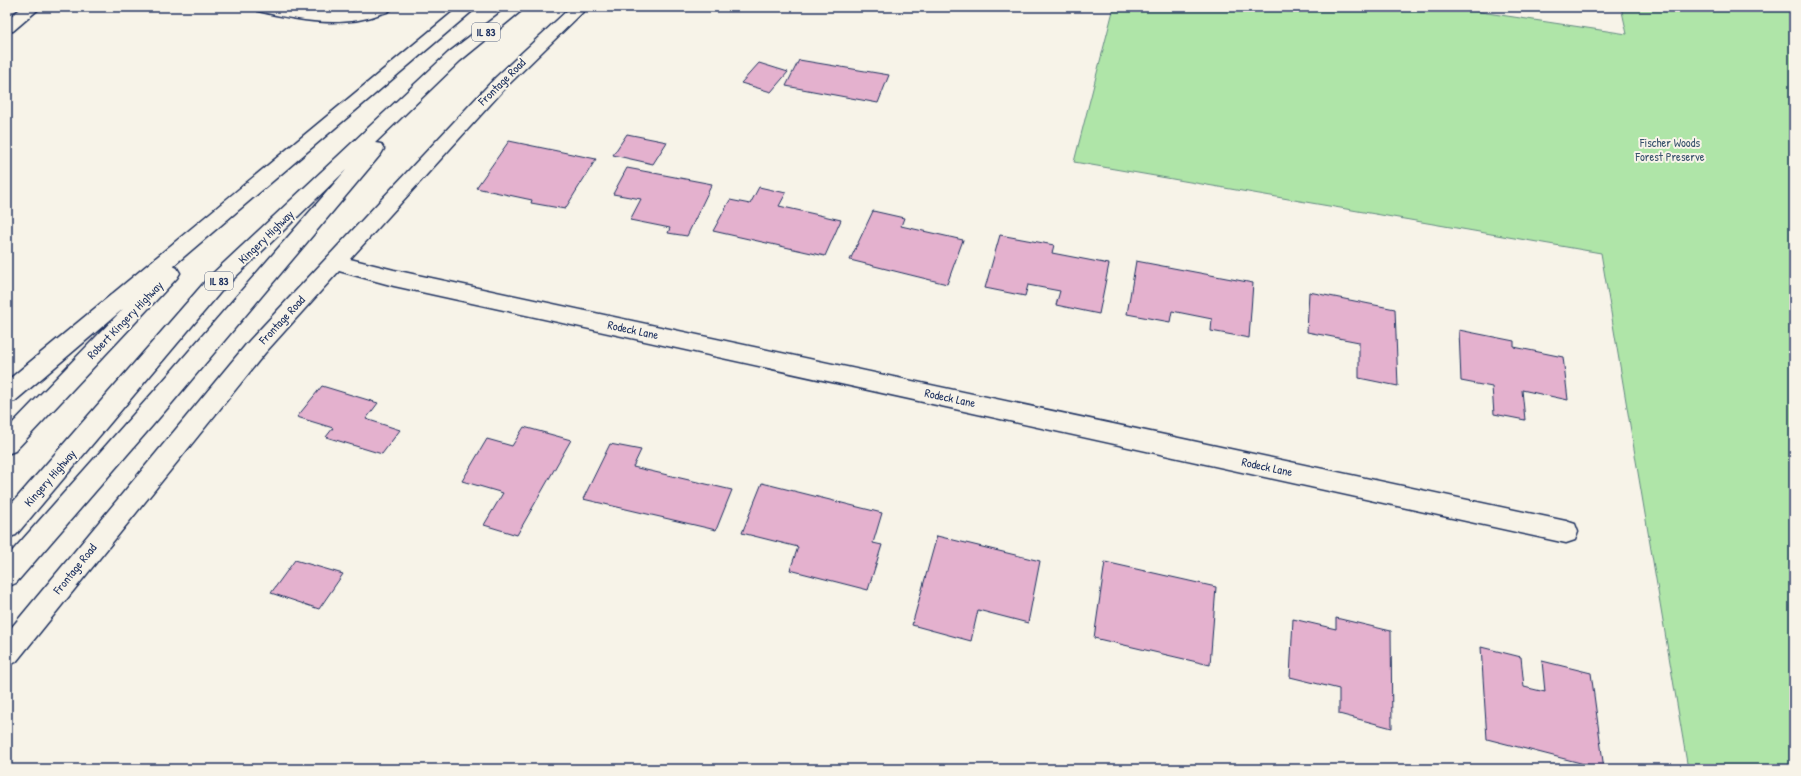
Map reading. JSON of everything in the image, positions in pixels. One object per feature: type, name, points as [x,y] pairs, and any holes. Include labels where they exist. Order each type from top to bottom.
[{"type":"main road","points":[[7,27],[33,7]]},
{"type":"main road","points":[[264,7],[335,18],[360,15],[385,7]]},
{"type":"main road","name":"IL 83","points":[[243,196],[469,7]]},
{"type":"main road","name":"Kingery Highway","points":[[7,527],[217,282],[454,57],[518,7]]},
{"type":"main road","name":"Frontage Road","points":[[7,653],[257,347],[502,81],[580,7]]},
{"type":"main road","points":[[7,575],[164,396],[454,57]]},
{"type":"main road","points":[[7,394],[243,196]]},
{"type":"main road","name":"Robert Kingery Highway","points":[[7,444],[243,196]]},
{"type":"main road","name":"Rodeck Lane","points":[[335,262],[394,278],[1566,532]]},
{"type":"green space","name":"Fischer Woods Forest Preserve","points":[[1114,7],[1447,7],[1627,34],[1621,7],[1794,7],[1794,769],[1688,769],[1601,253],[1074,162]]},
{"type":"building","points":[[799,60],[889,75],[878,103],[786,86]]},
{"type":"building","points":[[759,63],[788,72],[771,92],[741,83]]},
{"type":"building","points":[[627,134],[667,142],[653,164],[613,155]]},
{"type":"building","points":[[509,141],[596,159],[565,209],[531,203],[532,200],[476,188]]},
{"type":"building","points":[[627,168],[712,184],[687,236],[668,233],[670,228],[630,220],[641,199],[613,194]]},
{"type":"building","points":[[759,187],[786,193],[779,206],[841,220],[825,256],[713,231],[730,200],[750,204]]},
{"type":"building","points":[[873,211],[904,218],[901,226],[963,240],[947,284],[850,260]]},
{"type":"building","points":[[1000,235],[1054,245],[1052,253],[1109,264],[1099,314],[1056,305],[1060,291],[1028,285],[1025,296],[985,288]]},
{"type":"building","points":[[1136,261],[1253,283],[1249,338],[1211,331],[1212,319],[1172,311],[1170,322],[1127,314]]},
{"type":"building","points":[[1309,292],[1395,309],[1398,386],[1359,378],[1359,342],[1307,332]]},
{"type":"building","points":[[1459,330],[1514,341],[1514,347],[1563,357],[1568,400],[1522,390],[1525,420],[1494,414],[1492,387],[1461,381]]},
{"type":"building","points":[[322,386],[378,403],[366,419],[400,430],[382,454],[326,437],[333,428],[297,417]]},
{"type":"building","points":[[524,427],[571,440],[517,535],[484,525],[503,493],[462,481],[487,439],[512,446]]},
{"type":"building","points":[[610,444],[641,450],[633,467],[732,490],[716,530],[583,499]]},
{"type":"building","points":[[762,483],[882,513],[873,543],[882,545],[868,590],[790,570],[798,547],[742,533]]},
{"type":"building","points":[[937,536],[1040,561],[1028,623],[978,610],[971,641],[912,625]]},
{"type":"building","points":[[295,560],[343,574],[319,609],[271,593]]},
{"type":"building","points":[[1105,562],[1216,587],[1210,665],[1094,638]]},
{"type":"building","points":[[1336,618],[1391,631],[1392,728],[1339,714],[1339,689],[1290,677],[1293,619],[1336,629]]},
{"type":"building","points":[[1481,647],[1521,657],[1524,687],[1545,692],[1542,661],[1591,673],[1604,769],[1487,739]]}]
